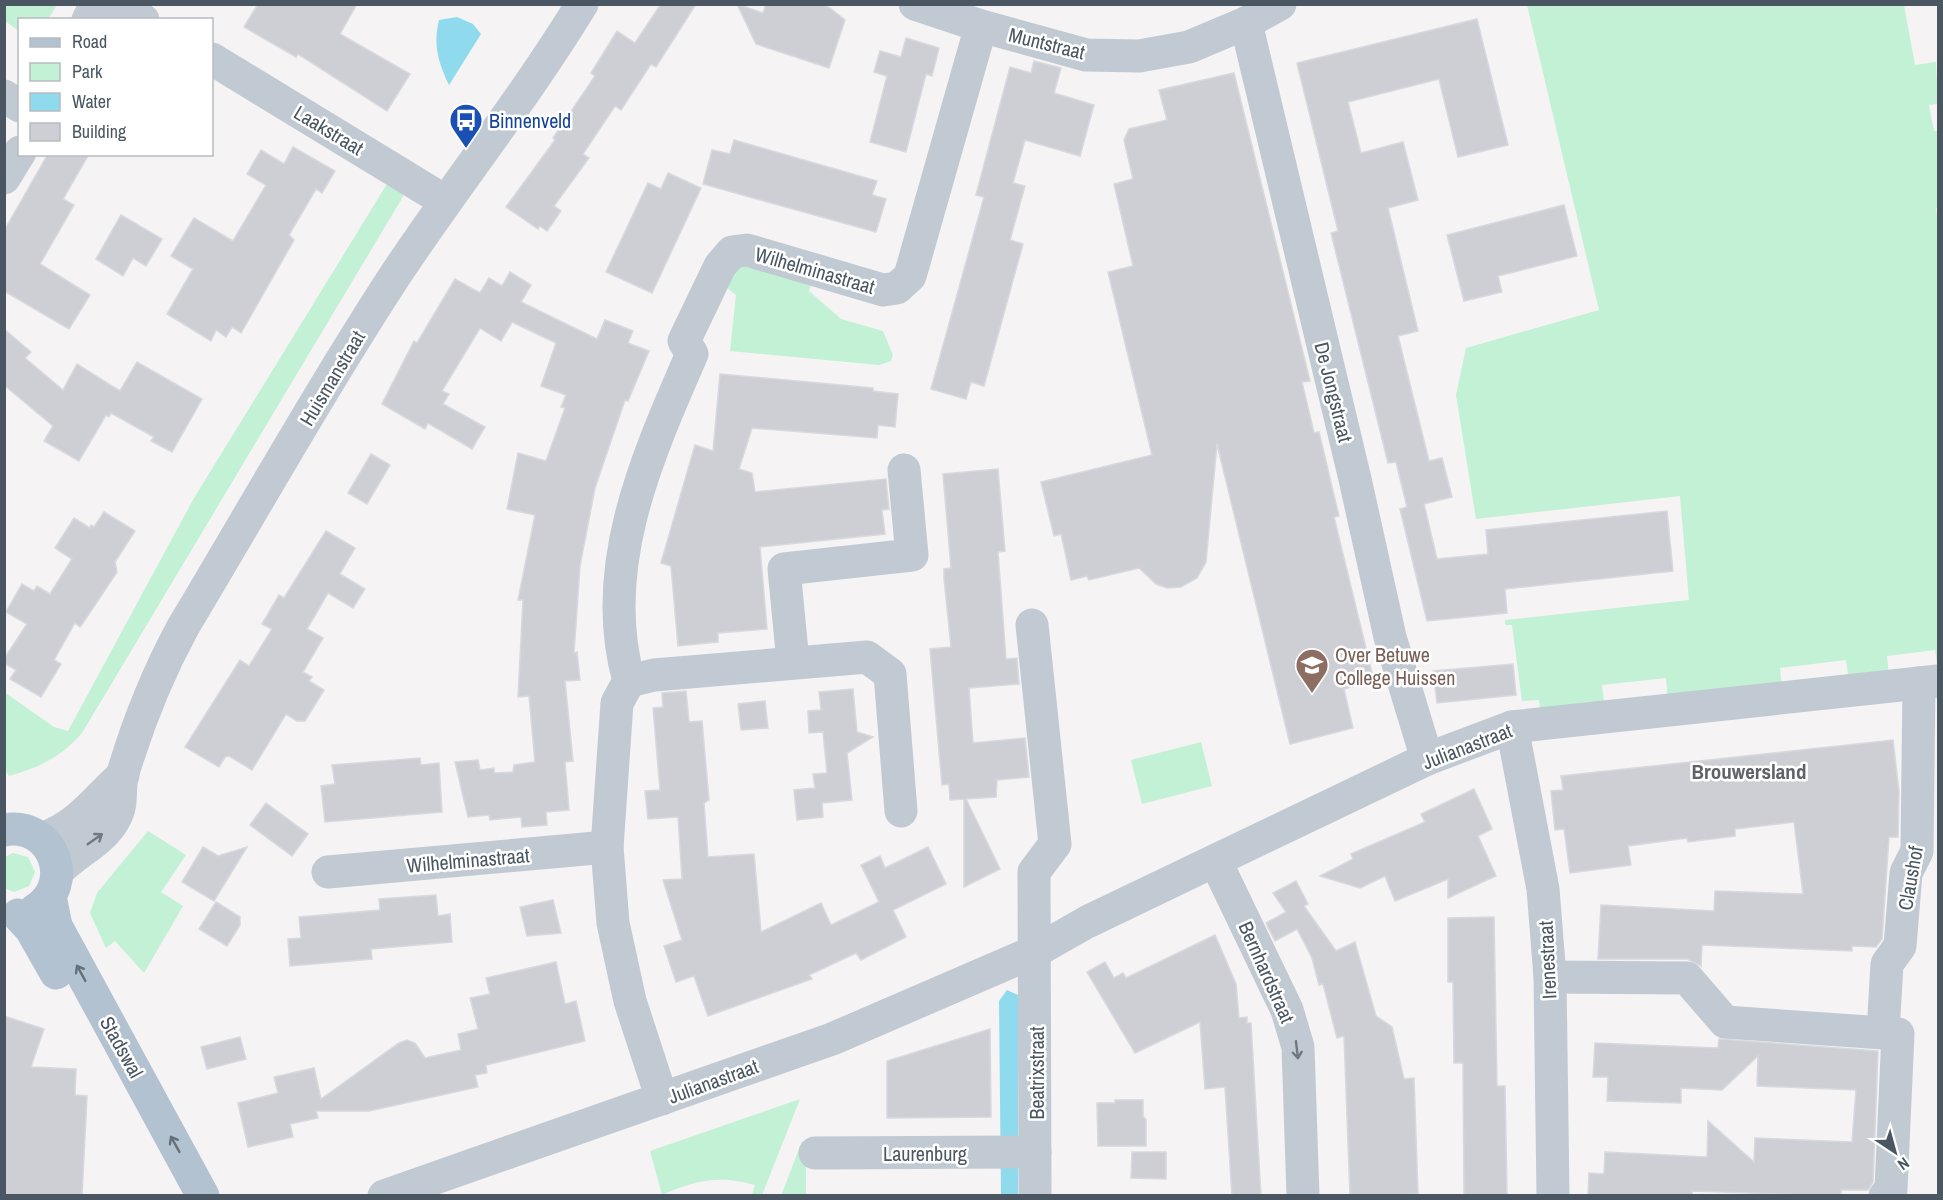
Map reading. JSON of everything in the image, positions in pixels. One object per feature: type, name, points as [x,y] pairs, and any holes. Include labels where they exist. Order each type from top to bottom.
[{"type":"main road","points":[[7,827],[28,831],[42,839]]},
{"type":"main road","name":"Stadswal","points":[[42,839],[55,856],[56,926],[202,1196]]},
{"type":"main road","points":[[11,915],[36,909],[54,884]]},
{"type":"main road","name":"Stadswal","points":[[11,915],[38,940],[177,1196]]},
{"type":"street","points":[[89,18],[96,4]]},
{"type":"street","points":[[117,4],[140,18]]},
{"type":"street","name":"Huismanstraat","points":[[54,884],[111,825],[122,800],[123,775],[156,681],[183,627],[371,315],[445,201],[543,68],[582,4]]},
{"type":"street","name":"Muntstraat","points":[[915,4],[1000,21],[1086,55],[1139,56],[1189,47],[1246,23],[1280,4]]},
{"type":"street","name":"Wilhelminastraat","points":[[629,681],[620,647],[620,586],[630,512],[660,428],[692,354],[684,341],[720,266],[732,252],[747,250],[883,290],[897,288],[910,276],[1000,21]]},
{"type":"street","name":"De Jongstraat","points":[[1246,23],[1355,479],[1390,637],[1427,759]]},
{"type":"street","name":"Laakstraat","points":[[213,60],[445,201]]},
{"type":"street","points":[[4,96],[18,105]]},
{"type":"street","points":[[4,178],[18,155]]},
{"type":"street","points":[[793,663],[784,569],[912,555],[904,470]]},
{"type":"street","points":[[1032,626],[1055,844],[1034,872],[1036,951]]},
{"type":"street","points":[[662,1099],[630,1001],[615,934],[607,847],[617,703],[629,681],[654,675],[867,657],[890,674],[902,811]]},
{"type":"street","name":"Julianastraat","points":[[384,1196],[832,1039],[1036,951],[1087,922],[1427,759],[1512,727],[1929,682]]},
{"type":"street","name":"Claushof","points":[[1885,1196],[1891,1189],[1887,964],[1900,946],[1906,873],[1917,851],[1929,682]]},
{"type":"street","name":"Irenestraat","points":[[1512,727],[1543,889],[1550,977],[1553,1196]]},
{"type":"street","name":"Huismanstraat","points":[[42,839],[63,830],[87,813],[123,775]]},
{"type":"street","name":"Wilhelminastraat","points":[[328,872],[607,847]]},
{"type":"street","name":"Bernhardstraat","points":[[1216,862],[1287,1010],[1298,1047],[1303,1196]]},
{"type":"street","name":"Beatrixstraat","points":[[1035,1196],[1018,1153],[1036,951]]},
{"type":"street","points":[[1550,977],[1687,978],[1725,1022],[1890,1033]]},
{"type":"street","name":"Laurenburg","points":[[815,1153],[1018,1153]]},
{"type":"green space","points":[[5,4],[57,5],[49,18],[18,18],[18,30],[5,21]]},
{"type":"green space","points":[[1527,5],[1904,5],[1915,65],[1936,62],[1938,104],[1929,105],[1934,131],[1938,131],[1938,207],[1936,208],[1938,223],[1938,671],[1935,650],[1887,656],[1889,678],[1849,682],[1846,660],[1780,668],[1782,690],[1668,702],[1666,678],[1602,685],[1605,709],[1541,715],[1539,700],[1522,701],[1512,625],[1505,625],[1505,620],[1689,600],[1680,496],[1476,519],[1456,395],[1466,348],[1599,310]]},
{"type":"green space","points":[[387,184],[404,195],[82,733],[49,760],[9,776],[5,769],[4,692],[54,727],[68,731],[194,498]]},
{"type":"green space","points":[[742,265],[812,281],[809,291],[841,319],[883,331],[893,355],[891,361],[879,365],[730,351],[736,295],[726,287],[732,272]]},
{"type":"green space","points":[[1201,742],[1212,786],[1142,804],[1131,760]]},
{"type":"green space","points":[[148,831],[186,855],[161,892],[183,906],[144,973],[115,941],[106,948],[90,913],[97,893]]},
{"type":"green space","points":[[13,853],[28,857],[35,872],[29,886],[14,892],[4,888],[5,857]]},
{"type":"green space","points":[[800,1099],[762,1195],[752,1195],[755,1185],[719,1180],[697,1183],[662,1195],[650,1151]]},
{"type":"green space","points":[[802,1141],[806,1145],[806,1195],[781,1196]]},
{"type":"water","points":[[457,17],[473,24],[481,34],[449,85],[442,69],[436,37],[439,20]]},
{"type":"water","points":[[1007,990],[1018,995],[1018,1195],[1001,1195],[999,1001]]},
{"type":"building","points":[[258,4],[357,4],[340,34],[410,74],[387,111],[298,54],[296,57],[244,27]]},
{"type":"building","points":[[661,4],[696,4],[656,67],[651,64],[621,110],[615,106],[583,154],[589,158],[554,206],[561,211],[547,231],[540,226],[538,229],[506,207],[555,140],[553,138],[595,76],[591,73],[617,31],[635,43]]},
{"type":"building","points":[[737,4],[763,13],[766,4],[823,4],[830,8],[845,20],[829,68],[756,44]]},
{"type":"building","points":[[1477,19],[1508,145],[1458,157],[1439,79],[1348,102],[1361,153],[1403,142],[1418,200],[1388,208],[1418,331],[1398,336],[1429,461],[1442,458],[1452,497],[1424,504],[1437,559],[1488,554],[1486,530],[1667,511],[1673,571],[1505,589],[1507,613],[1427,621],[1400,509],[1407,507],[1396,462],[1388,463],[1331,233],[1338,231],[1297,63]]},
{"type":"building","points":[[906,38],[939,48],[932,76],[926,74],[906,152],[870,142],[887,76],[874,72],[880,51],[901,57]]},
{"type":"building","points":[[1034,61],[1061,68],[1054,93],[1094,105],[1080,156],[1025,140],[1013,183],[1025,186],[1010,240],[1023,244],[984,386],[971,382],[966,399],[931,389],[984,197],[976,195],[1010,67],[1031,73]]},
{"type":"building","points":[[1234,73],[1310,381],[1302,382],[1314,433],[1319,432],[1339,516],[1334,517],[1374,681],[1344,689],[1353,728],[1290,744],[1217,444],[1206,562],[1197,578],[1181,587],[1167,588],[1156,584],[1139,568],[1089,580],[1087,576],[1071,580],[1061,534],[1054,536],[1041,482],[1152,455],[1108,272],[1133,266],[1114,184],[1133,179],[1124,140],[1129,129],[1167,120],[1159,90]]},
{"type":"building","points":[[734,140],[877,181],[872,195],[886,199],[876,232],[703,184],[712,150],[730,154]]},
{"type":"building","points":[[293,147],[335,171],[322,193],[316,189],[289,235],[294,240],[241,333],[232,327],[226,337],[216,330],[211,341],[167,314],[193,269],[171,256],[194,218],[233,241],[266,185],[247,174],[261,150],[284,164]]},
{"type":"building","points":[[47,156],[88,156],[63,199],[74,205],[40,264],[90,295],[69,329],[4,291],[4,231]]},
{"type":"building","points":[[668,173],[701,188],[652,293],[606,272],[648,183],[661,189]]},
{"type":"building","points":[[1564,205],[1577,256],[1498,276],[1502,292],[1464,301],[1447,235]]},
{"type":"building","points":[[121,215],[162,239],[146,266],[133,258],[123,276],[96,259]]},
{"type":"building","points":[[510,272],[531,285],[521,302],[597,339],[605,320],[633,331],[628,343],[649,351],[628,401],[625,400],[595,488],[580,566],[574,653],[577,652],[580,680],[565,681],[573,761],[565,762],[569,810],[546,812],[547,825],[522,827],[521,817],[490,820],[489,815],[468,817],[455,762],[478,760],[480,770],[494,768],[494,773],[513,772],[514,765],[535,762],[529,696],[518,697],[523,600],[518,600],[535,515],[507,509],[518,453],[546,461],[565,408],[561,407],[566,395],[541,386],[556,343],[512,322],[501,341],[480,328],[442,391],[449,394],[443,404],[485,427],[472,449],[428,423],[425,429],[382,404],[414,341],[417,343],[455,279],[480,293],[489,278],[502,286]]},
{"type":"building","points":[[4,329],[31,352],[25,358],[63,390],[77,364],[120,391],[137,362],[202,399],[172,452],[151,441],[154,437],[111,413],[109,417],[106,415],[79,461],[44,441],[53,426],[4,385]]},
{"type":"building","points":[[720,374],[873,388],[873,391],[898,394],[895,427],[878,425],[877,438],[752,428],[739,469],[752,473],[755,492],[886,479],[889,509],[882,510],[885,534],[760,547],[767,629],[718,633],[718,642],[678,646],[671,566],[661,563],[695,445],[713,451]]},
{"type":"building","points":[[371,454],[390,465],[367,504],[348,493]]},
{"type":"building","points":[[998,469],[1005,551],[998,552],[1006,659],[1017,658],[1019,684],[969,688],[973,743],[1025,738],[1029,777],[997,780],[996,797],[966,799],[1000,869],[964,887],[964,799],[950,800],[949,784],[942,785],[930,649],[951,647],[944,579],[944,569],[951,568],[943,474]]},
{"type":"building","points":[[104,512],[135,531],[115,562],[117,572],[80,627],[75,623],[54,660],[61,664],[41,697],[10,679],[16,670],[4,663],[4,659],[27,624],[6,612],[22,584],[34,591],[37,586],[50,594],[72,559],[55,548],[74,518],[90,528],[91,525],[94,527]]},
{"type":"building","points":[[326,531],[355,548],[340,574],[365,589],[353,608],[328,593],[307,629],[323,638],[303,672],[312,677],[309,681],[324,690],[305,721],[297,721],[286,714],[252,770],[229,756],[225,757],[219,767],[185,747],[240,660],[249,666],[272,629],[262,624],[279,595],[284,598]]},
{"type":"building","points":[[1513,664],[1516,695],[1437,703],[1433,671]]},
{"type":"building","points":[[853,689],[857,732],[873,737],[847,753],[852,800],[822,803],[823,817],[797,820],[794,790],[815,788],[813,774],[827,773],[823,732],[809,733],[808,711],[821,710],[819,692]]},
{"type":"building","points":[[686,691],[689,722],[702,721],[709,800],[704,803],[708,857],[754,854],[761,932],[821,903],[831,925],[879,902],[861,865],[880,856],[885,868],[928,847],[946,884],[893,910],[906,937],[861,960],[856,953],[809,975],[812,979],[708,1016],[694,976],[676,982],[664,946],[682,940],[663,880],[682,879],[678,817],[648,819],[645,791],[660,790],[653,708],[663,707],[662,693]]},
{"type":"building","points":[[765,701],[768,728],[741,730],[738,704]]},
{"type":"building","points":[[1893,740],[1899,792],[1898,837],[1889,837],[1882,939],[1876,947],[1852,946],[1852,951],[1702,945],[1701,966],[1687,959],[1598,959],[1601,905],[1714,911],[1715,891],[1803,894],[1794,822],[1735,829],[1735,836],[1688,842],[1687,838],[1628,846],[1631,865],[1570,873],[1564,829],[1555,830],[1551,791],[1563,790],[1561,776]]},
{"type":"building","points":[[420,758],[421,765],[439,763],[442,812],[325,822],[321,786],[335,784],[332,765]]},
{"type":"building","points":[[1474,789],[1492,829],[1478,836],[1496,876],[1448,898],[1448,879],[1395,901],[1385,876],[1360,888],[1320,876],[1353,859],[1351,854],[1425,822],[1421,814]]},
{"type":"building","points":[[266,803],[308,834],[292,856],[250,825]]},
{"type":"building","points":[[203,847],[218,856],[247,847],[214,901],[182,882]]},
{"type":"building","points":[[1296,881],[1308,904],[1304,906],[1336,951],[1355,942],[1376,1016],[1392,1027],[1404,1079],[1414,1078],[1418,1194],[1350,1196],[1344,1036],[1337,1038],[1323,984],[1319,985],[1312,958],[1297,929],[1275,941],[1266,923],[1286,912],[1273,893]]},
{"type":"building","points":[[436,895],[438,916],[450,914],[452,942],[371,949],[372,959],[290,966],[288,939],[301,938],[299,917],[380,910],[379,899]]},
{"type":"building","points":[[553,900],[561,933],[527,936],[520,907]]},
{"type":"building","points":[[216,902],[240,917],[240,925],[227,946],[199,929]]},
{"type":"building","points":[[1494,917],[1497,1086],[1505,1086],[1507,1196],[1464,1196],[1463,1063],[1454,1063],[1453,982],[1448,982],[1448,918]]},
{"type":"building","points":[[1215,935],[1236,984],[1239,1018],[1247,1017],[1247,1023],[1251,1023],[1261,1196],[1232,1196],[1225,1087],[1205,1089],[1200,1022],[1135,1053],[1087,972],[1105,962],[1114,978],[1123,973],[1126,978]]},
{"type":"building","points":[[556,962],[565,1004],[576,1001],[585,1041],[486,1065],[487,1073],[475,1075],[478,1087],[369,1111],[316,1111],[318,1118],[290,1124],[293,1137],[248,1147],[238,1103],[278,1093],[274,1077],[314,1068],[321,1099],[399,1043],[407,1040],[415,1043],[425,1058],[461,1050],[458,1034],[478,1029],[470,998],[490,994],[486,978]]},
{"type":"building","points":[[4,1016],[44,1029],[31,1067],[76,1069],[75,1095],[87,1096],[82,1196],[4,1196]]},
{"type":"building","points":[[990,1029],[991,1117],[887,1118],[887,1061]]},
{"type":"building","points":[[240,1037],[246,1059],[207,1069],[201,1047]]},
{"type":"building","points":[[1719,1039],[1878,1051],[1873,1182],[1868,1190],[1841,1190],[1841,1196],[1692,1191],[1692,1196],[1588,1196],[1589,1173],[1604,1174],[1605,1152],[1707,1157],[1708,1121],[1754,1162],[1755,1138],[1852,1142],[1856,1090],[1757,1086],[1758,1056],[1722,1090],[1681,1088],[1681,1103],[1607,1101],[1608,1077],[1593,1077],[1595,1043],[1718,1048]]},
{"type":"building","points":[[1115,1100],[1143,1100],[1146,1146],[1098,1146],[1097,1103],[1115,1103]]},
{"type":"building","points":[[1132,1152],[1166,1152],[1166,1179],[1131,1178]]},
{"type":"place","name":"Binnenveld","points":[[466,149]]},
{"type":"place","name":"Over Betuwe College Huissen","points":[[1312,694]]},
{"type":"district","name":"Brouwersland","points":[[1749,771]]}]
